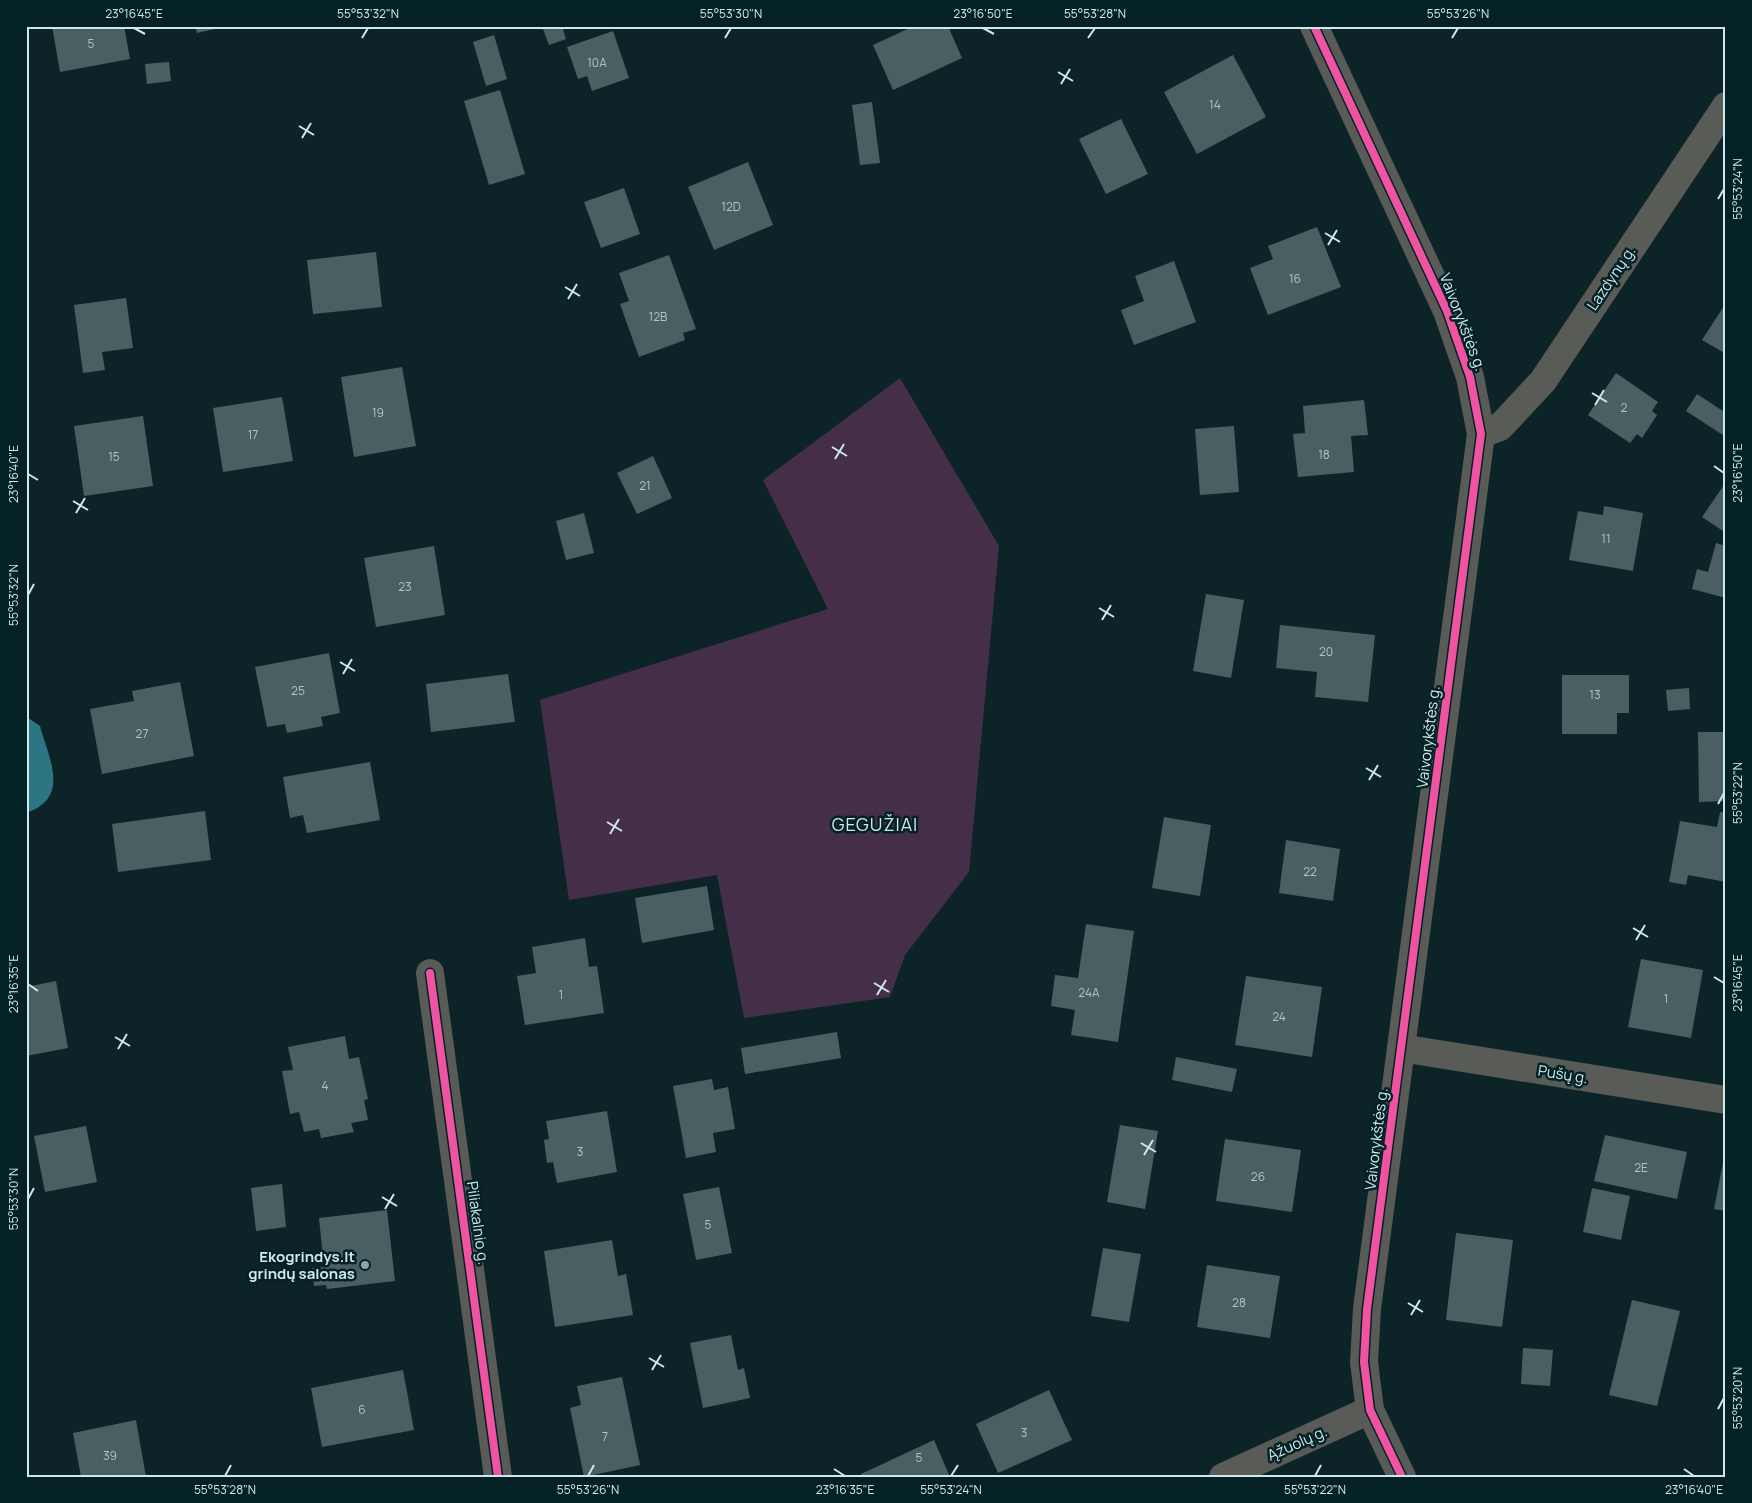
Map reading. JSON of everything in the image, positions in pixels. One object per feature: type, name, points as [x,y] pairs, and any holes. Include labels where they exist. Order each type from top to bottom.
[{"type":"street","name":"Vaivorykštės g.","points":[[1314,26],[1447,311],[1470,377],[1481,434],[1367,1309],[1364,1362],[1370,1410],[1402,1477]]},
{"type":"street","name":"Lazdynų g.","points":[[1481,434],[1500,427],[1543,381],[1726,106]]},
{"type":"street","name":"Piliakalnio g.","points":[[430,973],[498,1477]]},
{"type":"street","name":"Pušų g.","points":[[1401,1048],[1726,1100]]},
{"type":"street","name":"Ąžuolų g.","points":[[1223,1477],[1370,1410]]},
{"type":"shaded area","points":[[900,378],[999,546],[969,872],[905,955],[890,997],[744,1018],[717,875],[569,900],[540,700],[828,609],[763,480]]},
{"type":"water","points":[[28,718],[40,726],[51,764],[53,788],[48,798],[40,806],[26,813],[26,719]]},
{"type":"building","points":[[52,26],[124,26],[130,59],[60,72]]},
{"type":"building","points":[[195,26],[224,26],[224,27],[197,33]]},
{"type":"building","points":[[542,26],[562,26],[566,39],[549,45]]},
{"type":"building","points":[[914,26],[948,26],[962,58],[893,90],[873,45]]},
{"type":"building","points":[[613,31],[629,78],[592,91],[587,76],[578,79],[567,47]]},
{"type":"building","points":[[494,35],[507,79],[486,86],[473,42]]},
{"type":"building","points":[[1233,55],[1266,117],[1197,154],[1164,92]]},
{"type":"building","points":[[169,62],[171,81],[147,84],[145,64]]},
{"type":"building","points":[[500,90],[525,174],[489,185],[464,101]]},
{"type":"building","points":[[872,102],[880,163],[860,165],[852,105]]},
{"type":"building","points":[[1121,119],[1148,174],[1106,194],[1079,139]]},
{"type":"building","points":[[748,162],[773,225],[714,250],[688,187]]},
{"type":"building","points":[[624,188],[640,234],[601,248],[584,202]]},
{"type":"building","points":[[1317,227],[1341,287],[1268,315],[1250,268],[1273,259],[1268,246]]},
{"type":"building","points":[[376,252],[382,307],[313,314],[307,260]]},
{"type":"building","points":[[669,255],[696,329],[683,333],[685,340],[639,357],[620,304],[629,301],[619,273]]},
{"type":"building","points":[[1174,261],[1196,322],[1134,345],[1121,310],[1144,301],[1135,276]]},
{"type":"building","points":[[126,298],[133,348],[102,352],[105,370],[83,373],[74,305]]},
{"type":"building","points":[[1726,303],[1726,354],[1702,340]]},
{"type":"building","points":[[402,367],[416,446],[354,457],[341,377]]},
{"type":"building","points":[[1616,373],[1658,402],[1652,411],[1657,415],[1642,438],[1637,434],[1630,443],[1588,415]]},
{"type":"building","points":[[1697,394],[1726,413],[1726,437],[1686,411]]},
{"type":"building","points":[[282,397],[293,461],[223,472],[213,408]]},
{"type":"building","points":[[1364,400],[1368,435],[1351,436],[1354,472],[1298,477],[1293,434],[1305,433],[1303,406]]},
{"type":"building","points":[[143,416],[153,486],[84,496],[74,426]]},
{"type":"building","points":[[1234,426],[1239,492],[1200,495],[1195,429]]},
{"type":"building","points":[[653,456],[672,498],[637,514],[617,473]]},
{"type":"building","points":[[1726,482],[1726,533],[1702,517]]},
{"type":"building","points":[[1604,506],[1643,513],[1633,571],[1569,560],[1578,511],[1603,515]]},
{"type":"building","points":[[584,513],[594,553],[566,560],[556,521]]},
{"type":"building","points":[[1716,543],[1726,546],[1726,598],[1692,589],[1697,569],[1708,572]]},
{"type":"building","points":[[434,546],[445,615],[376,627],[364,558]]},
{"type":"building","points":[[1206,594],[1244,600],[1231,678],[1193,671]]},
{"type":"building","points":[[1280,625],[1375,635],[1368,702],[1315,697],[1317,672],[1276,668]]},
{"type":"building","points":[[329,653],[340,713],[321,717],[323,726],[287,733],[285,724],[267,727],[255,667]]},
{"type":"building","points":[[508,674],[515,722],[431,732],[426,684]]},
{"type":"building","points":[[1562,675],[1629,675],[1629,713],[1617,713],[1617,734],[1562,734]]},
{"type":"building","points":[[180,682],[194,756],[102,774],[90,709],[134,701],[132,691]]},
{"type":"building","points":[[1689,688],[1690,709],[1668,711],[1666,690]]},
{"type":"building","points":[[1698,732],[1726,732],[1726,801],[1699,802]]},
{"type":"building","points":[[370,762],[380,820],[307,833],[303,815],[290,818],[283,777]]},
{"type":"building","points":[[205,811],[211,860],[118,872],[112,824]]},
{"type":"building","points":[[1720,812],[1726,813],[1726,882],[1688,875],[1686,885],[1669,882],[1680,821],[1717,827]]},
{"type":"building","points":[[1164,817],[1211,825],[1200,896],[1152,888]]},
{"type":"building","points":[[1286,840],[1340,849],[1333,901],[1279,893]]},
{"type":"building","points":[[707,886],[714,930],[642,943],[635,898]]},
{"type":"building","points":[[1086,924],[1134,931],[1118,1042],[1071,1035],[1075,1010],[1051,1006],[1055,975],[1078,978]]},
{"type":"building","points":[[585,938],[589,967],[597,966],[604,1013],[525,1025],[517,976],[536,973],[532,947]]},
{"type":"building","points":[[1641,959],[1703,970],[1691,1038],[1628,1027]]},
{"type":"building","points":[[1246,976],[1322,987],[1312,1057],[1235,1045]]},
{"type":"building","points":[[56,981],[68,1048],[26,1056],[26,987]]},
{"type":"building","points":[[837,1032],[841,1058],[745,1074],[741,1048]]},
{"type":"building","points":[[345,1036],[349,1059],[359,1057],[368,1099],[364,1100],[368,1120],[351,1123],[354,1132],[321,1138],[319,1129],[304,1132],[299,1112],[290,1114],[282,1071],[293,1070],[288,1047]]},
{"type":"building","points":[[1176,1057],[1237,1069],[1232,1092],[1172,1080]]},
{"type":"building","points":[[712,1079],[714,1090],[728,1087],[735,1129],[713,1133],[716,1152],[686,1158],[673,1086]]},
{"type":"building","points":[[607,1111],[617,1172],[557,1183],[553,1162],[547,1163],[544,1140],[549,1139],[546,1121]]},
{"type":"building","points":[[1120,1125],[1158,1131],[1145,1209],[1107,1202]]},
{"type":"building","points":[[86,1126],[97,1182],[45,1192],[34,1136]]},
{"type":"building","points":[[1605,1135],[1687,1152],[1677,1199],[1594,1181]]},
{"type":"building","points":[[1225,1139],[1301,1150],[1292,1212],[1216,1201]]},
{"type":"building","points":[[1723,1163],[1726,1163],[1726,1211],[1714,1209]]},
{"type":"building","points":[[282,1184],[286,1227],[256,1231],[251,1188]]},
{"type":"building","points":[[719,1187],[732,1253],[696,1260],[683,1194]]},
{"type":"building","points":[[1592,1188],[1630,1196],[1621,1240],[1583,1232]]},
{"type":"building","points":[[387,1210],[395,1281],[327,1289],[326,1285],[314,1286],[312,1268],[324,1267],[319,1218]]},
{"type":"building","points":[[1456,1233],[1513,1240],[1502,1327],[1446,1320]]},
{"type":"building","points":[[612,1240],[618,1276],[626,1274],[633,1315],[555,1327],[544,1251]]},
{"type":"building","points":[[1103,1248],[1141,1254],[1129,1322],[1091,1316]]},
{"type":"building","points":[[1207,1265],[1280,1276],[1270,1338],[1197,1327]]},
{"type":"building","points":[[1632,1300],[1680,1311],[1657,1406],[1609,1395]]},
{"type":"building","points":[[731,1335],[738,1370],[744,1368],[750,1398],[703,1408],[690,1343]]},
{"type":"building","points":[[1523,1348],[1553,1350],[1550,1386],[1521,1384]]},
{"type":"building","points":[[403,1370],[414,1430],[322,1447],[311,1388]]},
{"type":"building","points":[[622,1377],[640,1465],[584,1477],[570,1408],[581,1405],[577,1386]]},
{"type":"building","points":[[1049,1390],[1072,1440],[998,1473],[976,1424]]},
{"type":"building","points":[[136,1420],[146,1477],[81,1477],[73,1433]]},
{"type":"building","points":[[934,1440],[950,1477],[862,1477],[861,1474]]},
{"type":"cycle path","points":[[1314,26],[1447,311],[1470,377],[1481,434],[1367,1309],[1364,1362],[1370,1410],[1402,1477]]},
{"type":"cycle path","points":[[430,973],[498,1477]]},
{"type":"place","name":"Ekogrindys.lt grindų salonas","points":[[365,1265]]},
{"type":"district","name":"GEGUŽIAI","points":[[875,824]]}]
